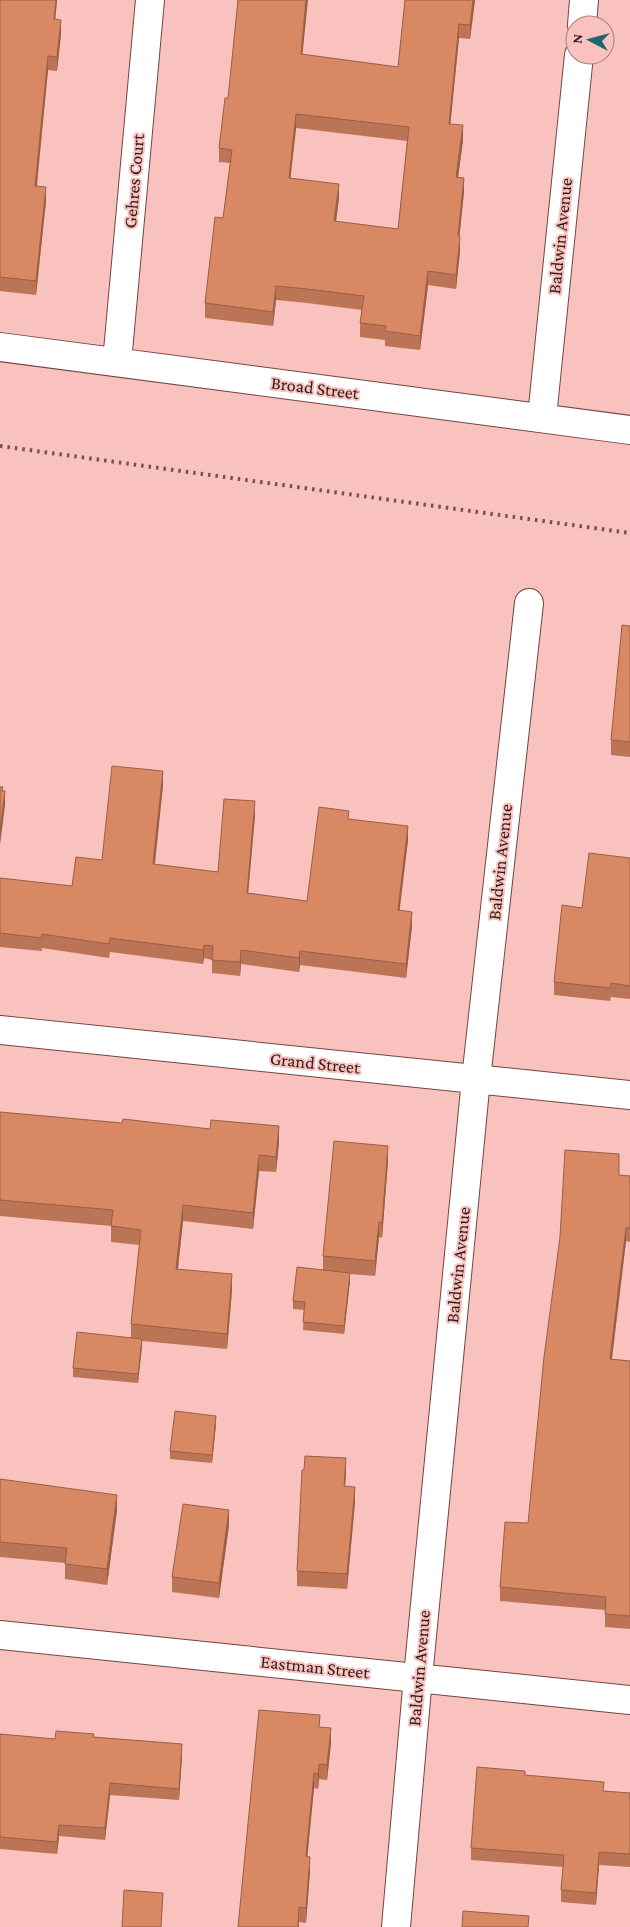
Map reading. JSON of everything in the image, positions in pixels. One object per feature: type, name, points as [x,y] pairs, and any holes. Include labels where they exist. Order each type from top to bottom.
[{"type":"street","name":"Gehres Court","points":[[117,362],[150,0]]},
{"type":"street","points":[[583,15],[584,0]]},
{"type":"street","name":"Baldwin Avenue","points":[[542,417],[577,65]]},
{"type":"street","name":"Broad Street","points":[[0,347],[630,430]]},
{"type":"street","name":"Baldwin Avenue","points":[[396,1927],[418,1677],[476,1079],[529,603]]},
{"type":"street","name":"Grand Street","points":[[0,1030],[630,1095]]},
{"type":"street","name":"Eastman Street","points":[[0,1635],[630,1700]]},
{"type":"building","points":[[0,0],[56,0],[54,19],[61,20],[57,57],[48,56],[35,186],[46,187],[36,281],[0,277]]},
{"type":"building","points":[[238,0],[306,0],[301,54],[398,67],[405,0],[473,0],[470,25],[459,24],[449,124],[463,125],[456,177],[464,178],[456,275],[428,271],[420,336],[385,331],[386,326],[360,323],[364,296],[276,286],[273,312],[205,303],[215,217],[223,218],[232,150],[219,148],[225,98],[228,98]],"holes":[[[296,114],[409,127],[398,229],[334,221],[339,184],[289,178]]]},
{"type":"building","points":[[622,625],[630,626],[630,742],[611,740]]},
{"type":"building","points":[[112,766],[163,771],[153,864],[218,872],[224,799],[255,801],[247,893],[307,901],[319,807],[349,811],[348,819],[408,826],[398,910],[412,912],[406,964],[300,951],[299,958],[241,950],[240,962],[212,960],[213,946],[204,945],[203,950],[110,938],[109,944],[42,934],[42,938],[0,933],[0,878],[72,886],[76,857],[102,860]]},
{"type":"building","points":[[0,787],[3,787],[2,791],[5,791],[0,831]]},
{"type":"building","points":[[589,853],[630,858],[630,986],[611,983],[610,988],[554,982],[562,905],[582,908]]},
{"type":"building","points":[[0,1112],[122,1123],[123,1119],[210,1129],[211,1120],[279,1126],[276,1157],[259,1155],[253,1213],[183,1205],[176,1269],[232,1274],[227,1334],[131,1324],[141,1230],[111,1226],[113,1210],[0,1200]]},
{"type":"building","points":[[334,1141],[388,1146],[382,1223],[379,1222],[375,1261],[323,1256]]},
{"type":"building","points":[[565,1150],[619,1154],[619,1175],[630,1176],[630,1228],[626,1228],[610,1359],[630,1361],[630,1616],[605,1614],[606,1597],[500,1587],[505,1522],[528,1523],[544,1357],[560,1237]]},
{"type":"building","points":[[297,1267],[350,1273],[344,1326],[303,1322],[305,1302],[293,1301]]},
{"type":"building","points":[[77,1332],[142,1339],[138,1374],[73,1368]]},
{"type":"building","points":[[175,1411],[216,1416],[212,1455],[170,1451]]},
{"type":"building","points":[[305,1456],[346,1458],[344,1486],[355,1487],[347,1574],[297,1571],[302,1470],[304,1470]]},
{"type":"building","points":[[0,1479],[117,1495],[107,1569],[65,1564],[67,1548],[0,1542]]},
{"type":"building","points":[[183,1504],[229,1510],[219,1583],[172,1577]]},
{"type":"building","points":[[259,1710],[320,1715],[319,1727],[331,1728],[327,1765],[319,1764],[318,1774],[314,1773],[306,1856],[310,1857],[306,1908],[299,1907],[298,1927],[238,1927]]},
{"type":"building","points":[[56,1731],[94,1734],[93,1737],[182,1744],[179,1789],[110,1783],[105,1828],[59,1825],[57,1842],[0,1837],[0,1734],[55,1739]]},
{"type":"building","points":[[477,1767],[525,1771],[525,1775],[604,1782],[603,1791],[630,1793],[630,1854],[599,1852],[596,1893],[561,1890],[564,1855],[471,1848]]},
{"type":"building","points":[[124,1890],[163,1893],[161,1927],[122,1927]]},
{"type":"building","points":[[463,1911],[529,1916],[528,1927],[462,1927]]},
{"type":"railway","points":[[0,446],[630,533]]}]
